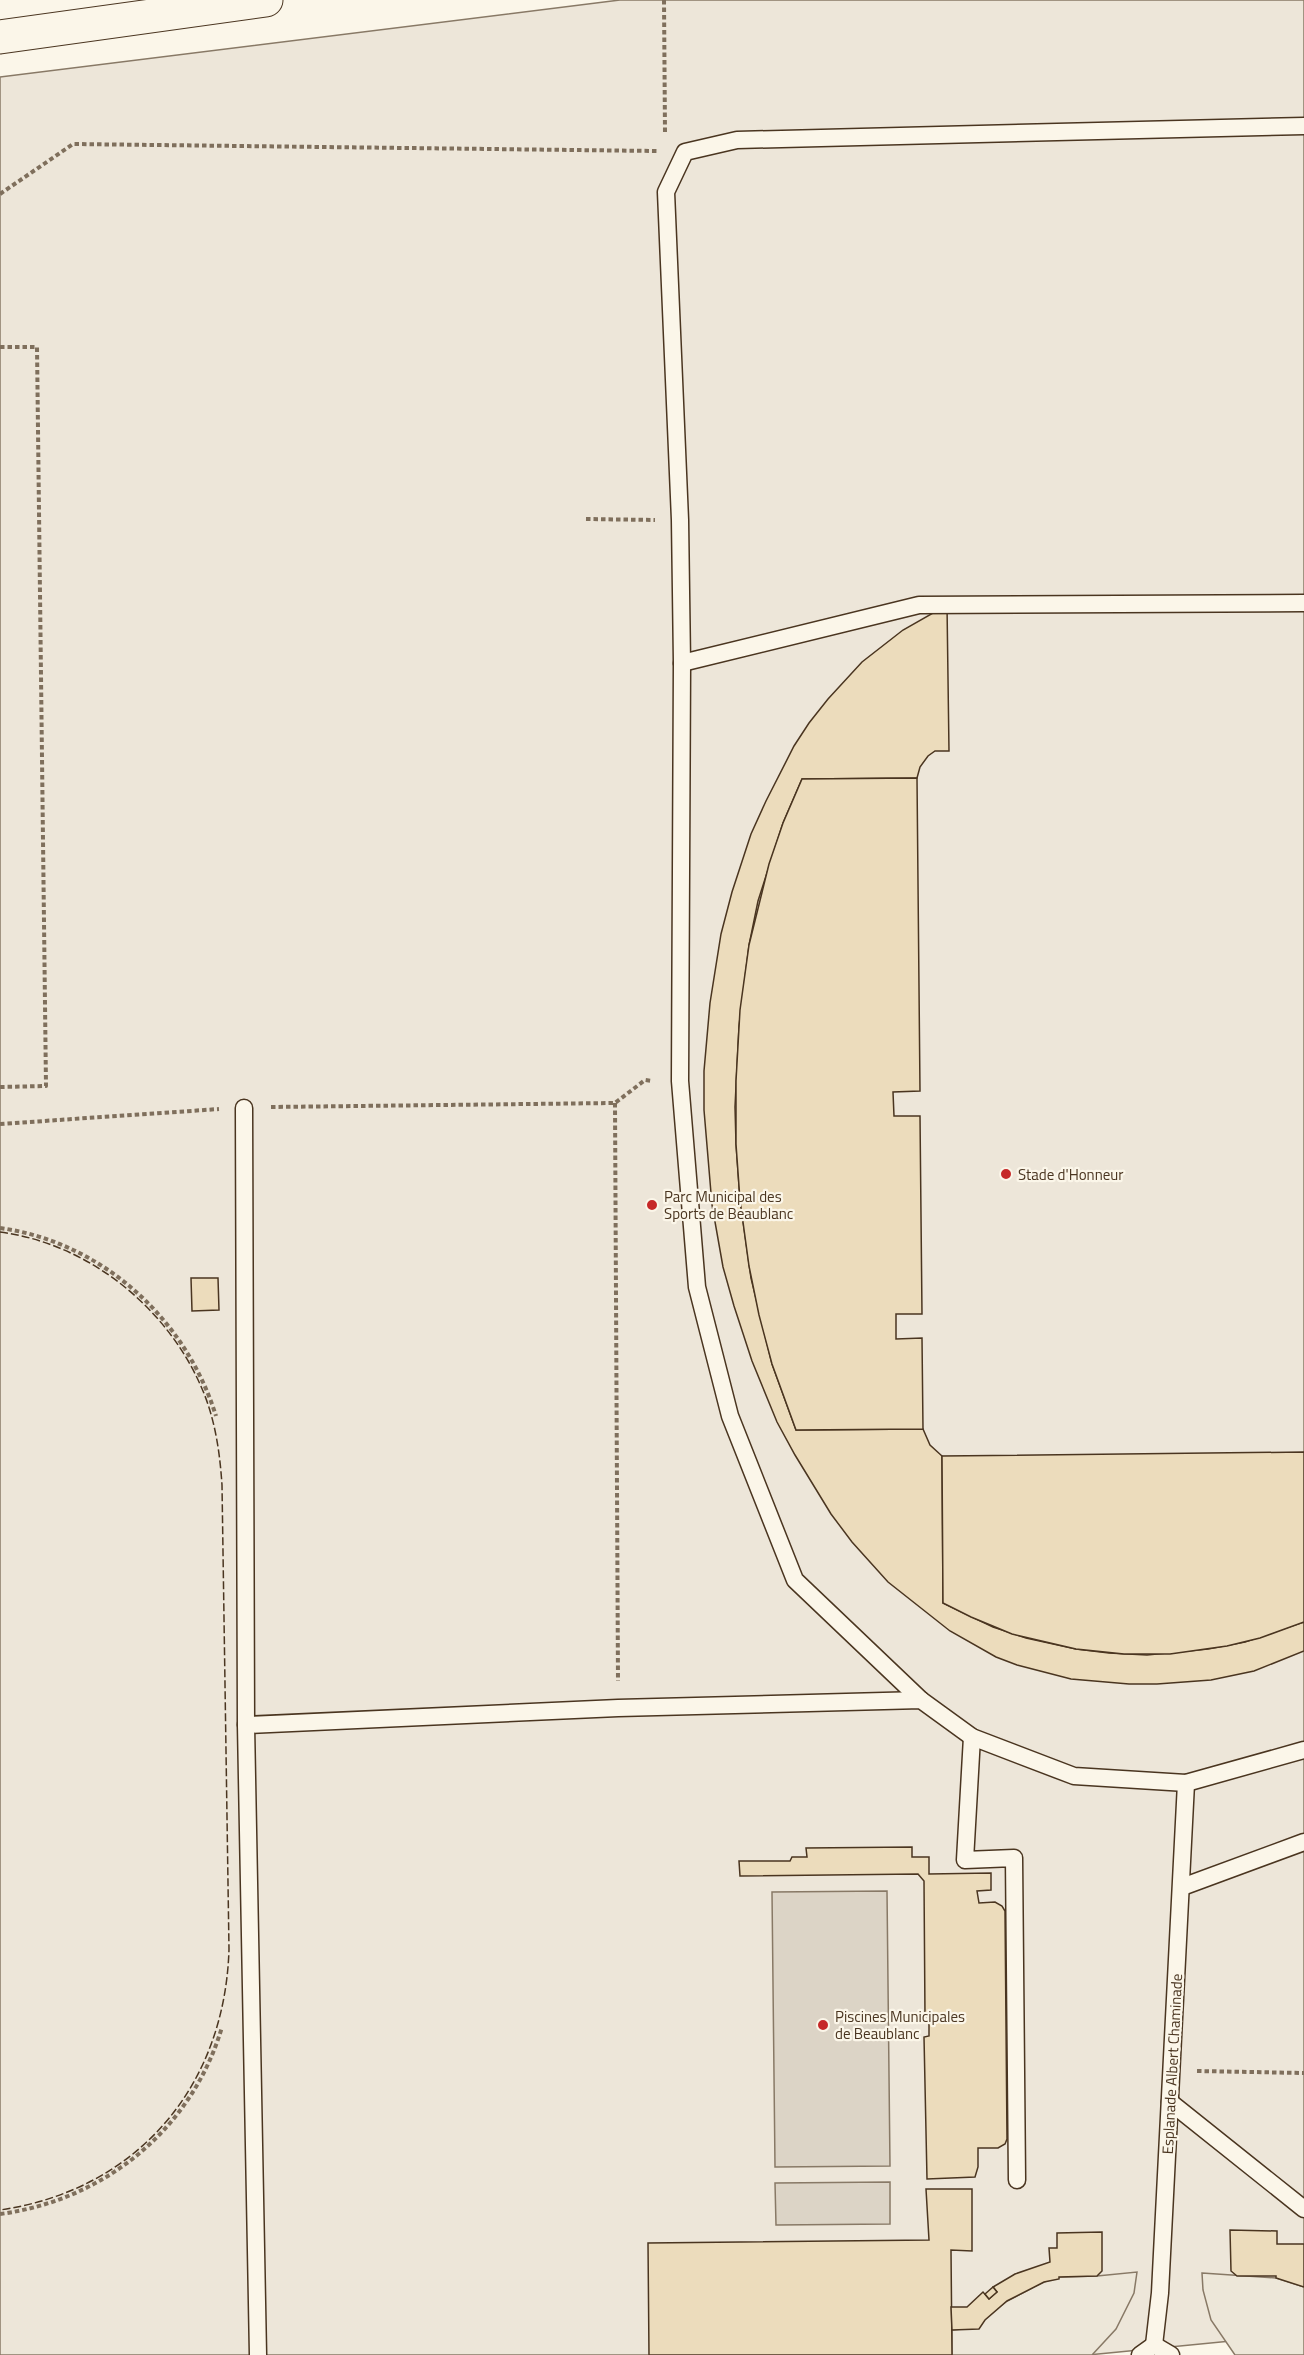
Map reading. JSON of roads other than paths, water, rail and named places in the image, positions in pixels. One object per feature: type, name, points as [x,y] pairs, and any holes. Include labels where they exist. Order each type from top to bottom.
[{"type":"street","points":[[0,37],[266,0]]},
{"type":"lane","points":[[1304,126],[737,140],[685,152],[666,192],[680,520],[682,663],[680,1082],[697,1287],[730,1416],[795,1580],[921,1700],[972,1737],[1074,1776],[1186,1783],[1304,1749]]},
{"type":"lane","points":[[682,663],[919,605],[1304,603]]},
{"type":"lane","points":[[244,1108],[246,1725],[258,2355]]},
{"type":"lane","points":[[246,1725],[618,1708],[921,1700]]},
{"type":"lane","points":[[972,1737],[964,1860],[1014,1858],[1017,2180]]},
{"type":"lane","name":"Esplanade Albert Chaminade","points":[[1172,2355],[1147,2350],[1160,2293],[1186,1783]]},
{"type":"lane","points":[[1182,1887],[1304,1842]]},
{"type":"lane","points":[[1170,2102],[1304,2209]]},
{"type":"place","name":"Stade d'Honneur","points":[[1006,1174]]},
{"type":"place","name":"Parc Municipal des Sports de Beaublanc","points":[[652,1205]]},
{"type":"place","name":"Piscines Municipales de Beaublanc","points":[[823,2025]]}]
